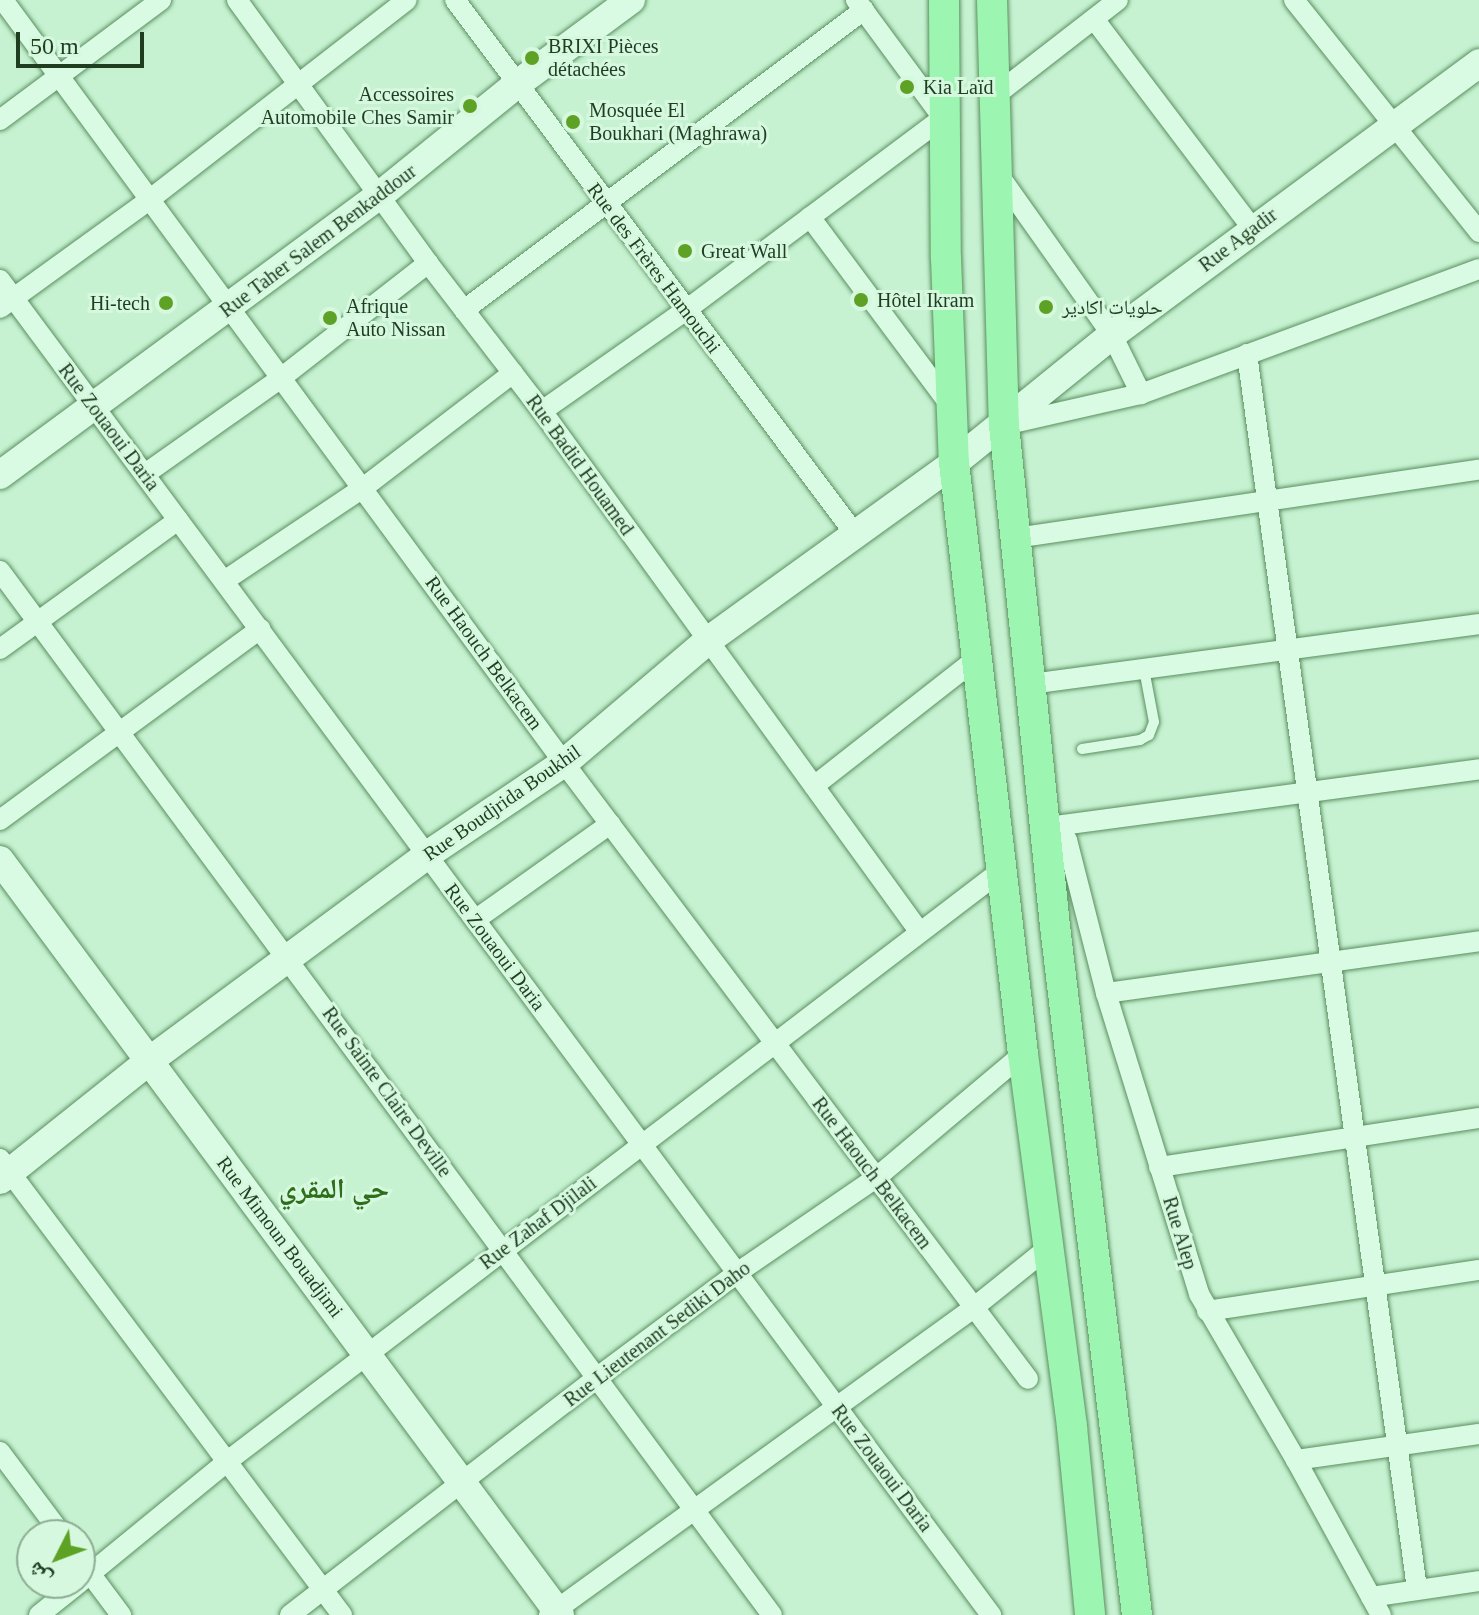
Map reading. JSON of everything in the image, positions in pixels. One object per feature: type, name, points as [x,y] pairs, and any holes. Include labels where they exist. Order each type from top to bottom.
[{"type":"main road","points":[[944,0],[943,118],[954,463],[1023,1054],[1072,1427],[1090,1615]]},
{"type":"main road","points":[[992,0],[1004,425],[1030,684],[1137,1615]]},
{"type":"street","name":"Rue Haouch Belkacem","points":[[3,0],[564,763],[877,1177],[972,1309],[1028,1379]]},
{"type":"street","points":[[0,120],[161,0]]},
{"type":"street","name":"Rue Badid Houamed","points":[[237,0],[428,263],[542,411],[706,642],[919,931]]},
{"type":"street","points":[[7,303],[149,200],[407,0]]},
{"type":"street","name":"Rue des Frères Hamouchi","points":[[455,0],[604,204],[855,534]]},
{"type":"street","name":"Rue Taher Salem Benkaddour","points":[[0,475],[229,309],[380,195],[516,85],[631,0]]},
{"type":"street","points":[[993,97],[1118,0]]},
{"type":"street","points":[[1294,0],[1479,232]]},
{"type":"street","points":[[464,310],[860,5],[943,118],[686,310],[542,411]]},
{"type":"street","points":[[1094,19],[1252,228]]},
{"type":"street","name":"Rue Agadir","points":[[1004,425],[1112,335],[1252,228],[1479,63]]},
{"type":"street","points":[[996,171],[1112,335],[1141,394]]},
{"type":"street","points":[[810,217],[951,406]]},
{"type":"street","points":[[145,474],[281,378],[428,263]]},
{"type":"street","points":[[1004,425],[1141,394],[1479,269]]},
{"type":"street","name":"Rue Zouaoui Daria","points":[[0,280],[7,303],[94,406],[991,1615]]},
{"type":"street","points":[[1247,354],[1417,1589]]},
{"type":"street","points":[[224,581],[363,488],[513,373]]},
{"type":"street","name":"Rue Boudjrida Boukhil","points":[[3,1170],[427,855],[564,763],[706,642],[1004,425]]},
{"type":"street","points":[[1016,538],[1479,470]]},
{"type":"street","points":[[0,649],[178,520]]},
{"type":"street","name":"Rue Sainte Claire Deville","points":[[0,571],[599,1376],[772,1615]]},
{"type":"street","points":[[1030,684],[1479,624]]},
{"type":"street","points":[[0,820],[260,629]]},
{"type":"street","points":[[814,786],[977,658]]},
{"type":"street","points":[[1047,827],[1479,769]]},
{"type":"street","points":[[475,920],[610,824]]},
{"type":"street","name":"Rue Alep","points":[[1047,827],[1067,840],[1106,993],[1199,1294],[1296,1460],[1376,1606]]},
{"type":"street","name":"Rue Mimoun Bouadjimi","points":[[0,860],[555,1613]]},
{"type":"street","name":"Rue Zahaf Djilali","points":[[96,1564],[366,1354],[776,1046],[919,931],[1002,870]]},
{"type":"street","points":[[1106,993],[1479,941]]},
{"type":"street","name":"Rue Lieutenant Sediki Daho","points":[[290,1615],[737,1273],[877,1177],[1023,1054]]},
{"type":"street","points":[[1159,1167],[1479,1118]]},
{"type":"street","points":[[3,1170],[229,1460],[342,1615]]},
{"type":"street","points":[[555,1613],[835,1405],[972,1309],[1049,1247]]},
{"type":"street","points":[[1207,1311],[1479,1270]]},
{"type":"street","points":[[1296,1460],[1479,1434]]},
{"type":"street","points":[[0,1452],[50,1519]]},
{"type":"street","points":[[1376,1606],[1417,1589],[1479,1581]]},
{"type":"street","points":[[96,1589],[121,1615]]},
{"type":"street","name":"Rue Zahaf Djilali","points":[[39,1615],[56,1599]]},
{"type":"lane","points":[[1082,749],[1140,740],[1149,735],[1154,722],[1144,669]]},
{"type":"place","name":"BRIXI Pièces détachées","points":[[532,58]]},
{"type":"place","name":"Kia Laïd","points":[[907,87]]},
{"type":"place","name":"Accessoires Automobile Ches Samir","points":[[470,106]]},
{"type":"place","name":"Mosquée El Boukhari (Maghrawa)","points":[[573,122]]},
{"type":"place","name":"Great Wall","points":[[685,251]]},
{"type":"place","name":"Hôtel Ikram","points":[[861,300]]},
{"type":"place","name":"Hi-tech","points":[[166,303]]},
{"type":"place","name":"حلويات اكادير","points":[[1046,307]]},
{"type":"place","name":"Afrique Auto Nissan","points":[[330,318]]},
{"type":"district","name":"حي المقري","points":[[334,1189]]}]
